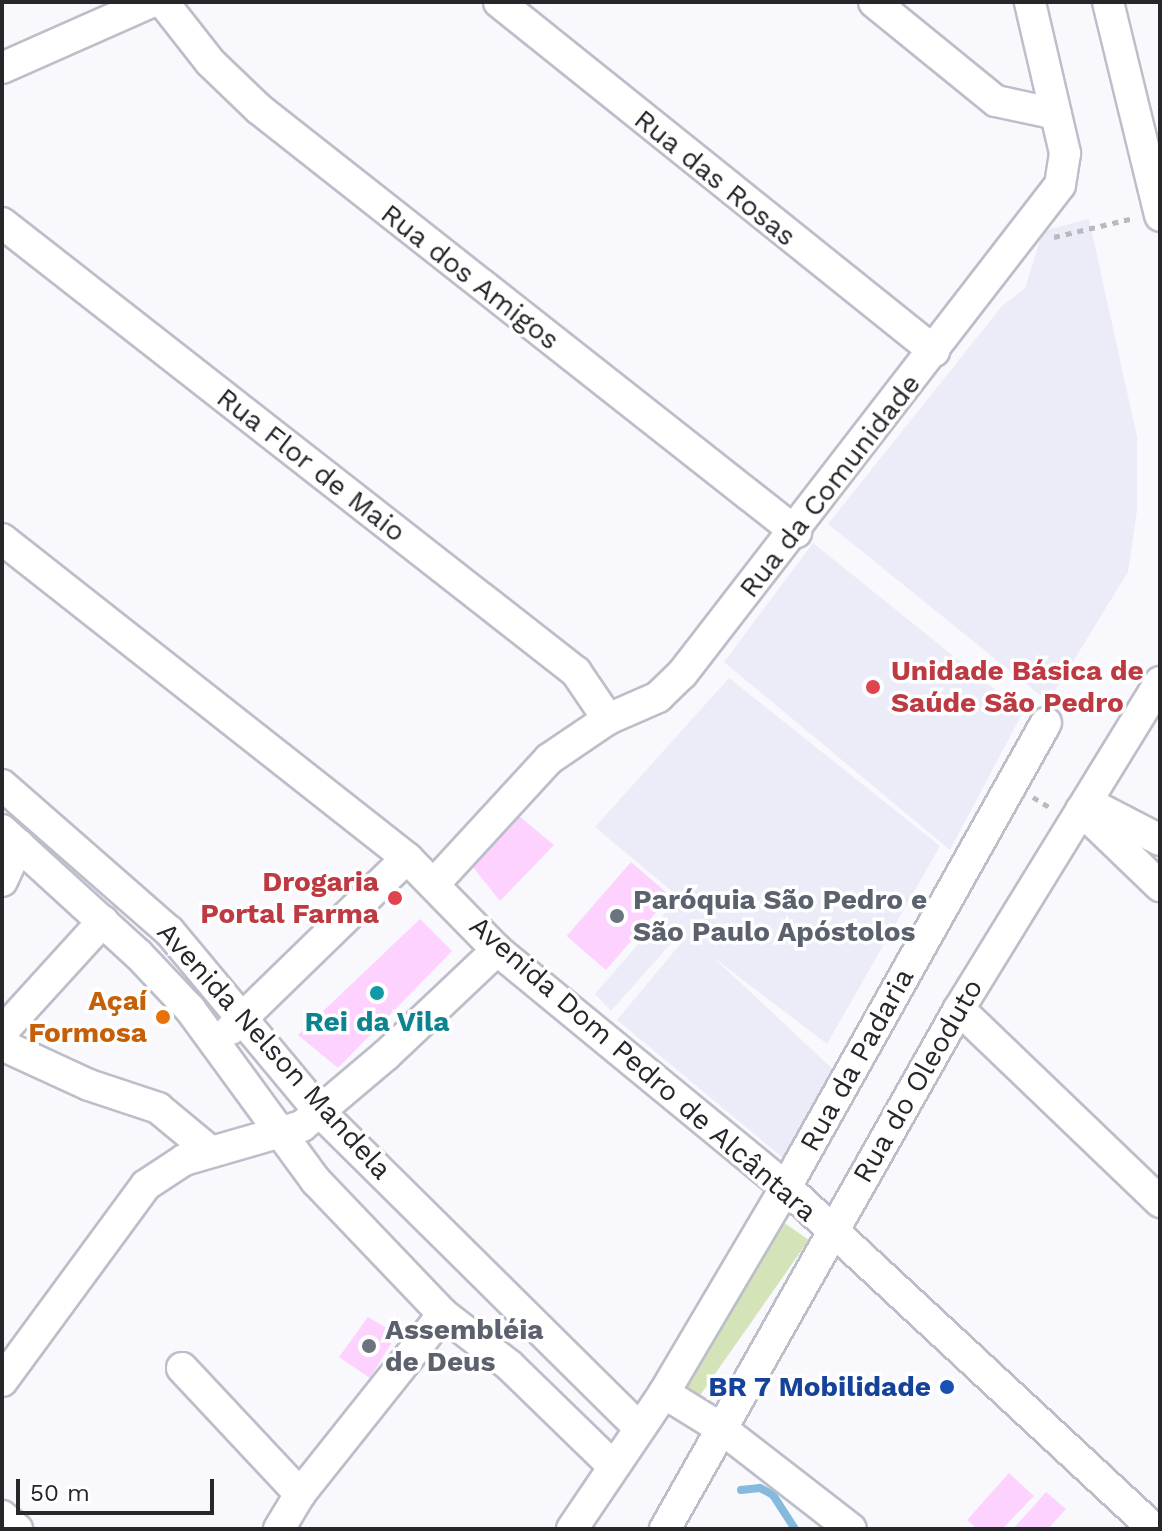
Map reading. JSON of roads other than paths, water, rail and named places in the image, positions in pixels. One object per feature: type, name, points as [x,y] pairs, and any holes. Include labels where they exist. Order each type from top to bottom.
[{"type":"street","points":[[2,68],[151,2]]},
{"type":"street","name":"Rua dos Amigos","points":[[163,2],[210,62],[259,109],[796,532]]},
{"type":"street","name":"Rua das Rosas","points":[[499,2],[934,351]]},
{"type":"street","points":[[874,2],[996,101],[1056,114]]},
{"type":"street","name":"Rua da Comunidade","points":[[435,883],[549,759],[608,719],[658,697],[682,674],[796,532],[1014,246],[1065,171],[1056,114],[1030,2]]},
{"type":"street","points":[[1108,2],[1154,181],[1159,214]]},
{"type":"street","name":"Rua Flor de Maio","points":[[2,223],[576,672],[608,719]]},
{"type":"street","name":"Avenida Dom Pedro de Alcântara","points":[[2,539],[407,858],[435,883],[497,950],[786,1187],[1154,1529]]},
{"type":"street","name":"Rua do Oleoduto","points":[[665,1529],[959,1009],[1160,682]]},
{"type":"street","name":"Rua da Padaria","points":[[664,1393],[786,1187],[1046,723]]},
{"type":"street","name":"Avenida Nelson Mandela","points":[[2,785],[169,931],[320,1112],[639,1428]]},
{"type":"street","points":[[1081,812],[1160,840]]},
{"type":"street","points":[[1081,812],[1160,886]]},
{"type":"street","points":[[2,881],[10,838]]},
{"type":"street","name":"Avenida Nelson Mandela","points":[[10,838],[103,921],[213,1039],[278,1133],[316,1181],[443,1314],[509,1365],[613,1466]]},
{"type":"street","points":[[213,1039],[245,1020],[407,858]]},
{"type":"street","points":[[2,1032],[103,921]]},
{"type":"street","points":[[2,1381],[146,1185],[165,1170],[210,1151],[278,1133],[320,1112],[497,950]]},
{"type":"street","points":[[959,1009],[1160,1202]]},
{"type":"street","points":[[2,1045],[89,1085],[158,1108],[210,1151]]},
{"type":"street","points":[[279,1529],[300,1494],[443,1314]]},
{"type":"street","points":[[182,1368],[300,1494]]},
{"type":"street","points":[[572,1529],[664,1393],[722,1429],[851,1529]]},
{"type":"street","points":[[2,1516],[17,1529]]},
{"type":"waterway","points":[[741,1490],[760,1488],[773,1495],[795,1529]]},
{"type":"place","name":"Unidade Básica de Saúde São Pedro","points":[[873,687]]},
{"type":"place","name":"Drogaria Portal Farma","points":[[395,898]]},
{"type":"place","name":"Paróquia São Pedro e São Paulo Apóstolos","points":[[617,916]]},
{"type":"place","name":"Rei da Vila","points":[[377,993]]},
{"type":"place","name":"Açaí Formosa","points":[[163,1017]]},
{"type":"place","name":"Assembléia de Deus","points":[[369,1346]]},
{"type":"place","name":"BR 7 Mobilidade","points":[[947,1387]]}]
